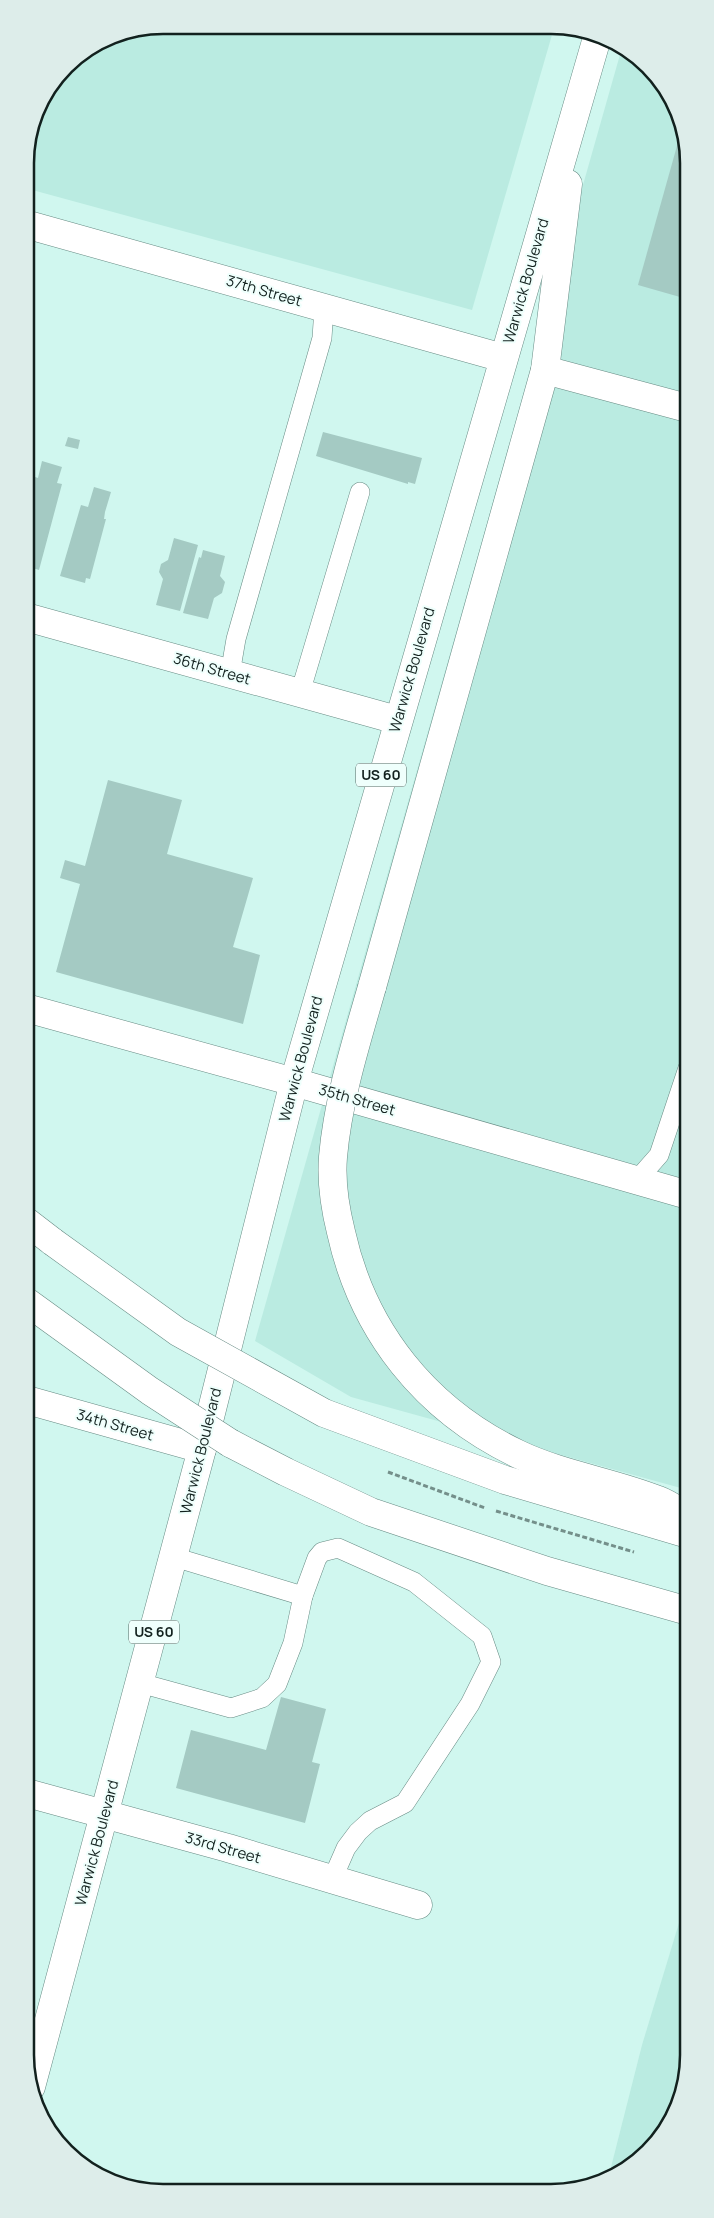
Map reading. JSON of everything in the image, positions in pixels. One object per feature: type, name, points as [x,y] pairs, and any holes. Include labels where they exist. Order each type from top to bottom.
[{"type":"main road","name":"Warwick Boulevard","points":[[35,2069],[174,1558],[294,1082],[397,720],[596,42]]},
{"type":"main road","points":[[577,105],[545,370],[339,1108],[333,1158],[333,1185],[337,1217],[346,1254],[362,1300],[389,1347],[417,1380],[451,1413],[484,1436],[520,1455],[660,1501],[680,1512]]},
{"type":"main road","name":"37th Street","points":[[34,227],[503,358]]},
{"type":"main road","points":[[545,370],[680,406]]},
{"type":"main road","name":"36th Street","points":[[34,619],[397,720]]},
{"type":"main road","name":"35th Street","points":[[34,1010],[294,1082],[680,1193]]},
{"type":"main road","points":[[34,1227],[178,1332],[324,1413],[505,1480],[680,1532]]},
{"type":"main road","points":[[34,1307],[150,1391],[230,1443],[371,1512],[547,1570],[680,1609]]},
{"type":"main road","name":"34th Street","points":[[34,1402],[202,1450]]},
{"type":"main road","name":"33rd Street","points":[[34,1795],[418,1905]]},
{"type":"lane","points":[[230,674],[236,639],[322,338],[324,308]]},
{"type":"lane","points":[[300,693],[360,492]]},
{"type":"lane","points":[[636,1180],[658,1154],[680,1091]]},
{"type":"lane","points":[[140,1683],[231,1708],[262,1698],[277,1684],[293,1644],[303,1596],[317,1558],[322,1552],[338,1548],[414,1582],[482,1636],[491,1662],[470,1704],[405,1803],[370,1821],[358,1832],[346,1848],[332,1880]]},
{"type":"lane","points":[[174,1558],[303,1596]]},
{"type":"shaded area","points":[[155,34],[552,34],[472,310],[34,190],[35,146],[38,130],[51,98],[60,84],[84,60],[98,51],[138,36]]},
{"type":"shaded area","points":[[620,54],[648,78],[667,106],[678,138],[680,163],[680,1488],[351,1397],[255,1341]]},
{"type":"shaded area","points":[[680,1920],[680,2063],[676,2088],[663,2120],[648,2140],[636,2152],[610,2170],[642,2045]]},
{"type":"building","points":[[678,141],[680,297],[638,285]]},
{"type":"building","points":[[323,432],[422,458],[415,484],[408,482],[408,484],[316,456]]},
{"type":"building","points":[[68,437],[80,440],[78,449],[65,446]]},
{"type":"building","points":[[42,461],[62,467],[57,483],[62,484],[39,570],[34,568],[34,481],[35,477],[38,478]]},
{"type":"building","points":[[94,487],[111,492],[90,579],[86,578],[85,583],[60,576],[81,505],[88,507]]},
{"type":"building","points":[[174,538],[198,545],[180,611],[156,605],[163,579],[159,572],[161,564],[168,560]]},
{"type":"building","points":[[203,550],[225,556],[220,576],[225,582],[222,593],[214,598],[208,619],[183,613],[199,557],[201,558]]},
{"type":"building","points":[[108,780],[182,800],[167,854],[253,878],[233,947],[260,955],[243,1024],[56,972],[80,884],[60,878],[65,860],[85,866]]},
{"type":"building","points":[[281,1697],[326,1709],[312,1762],[320,1764],[305,1823],[176,1788],[191,1730],[266,1750]]}]
